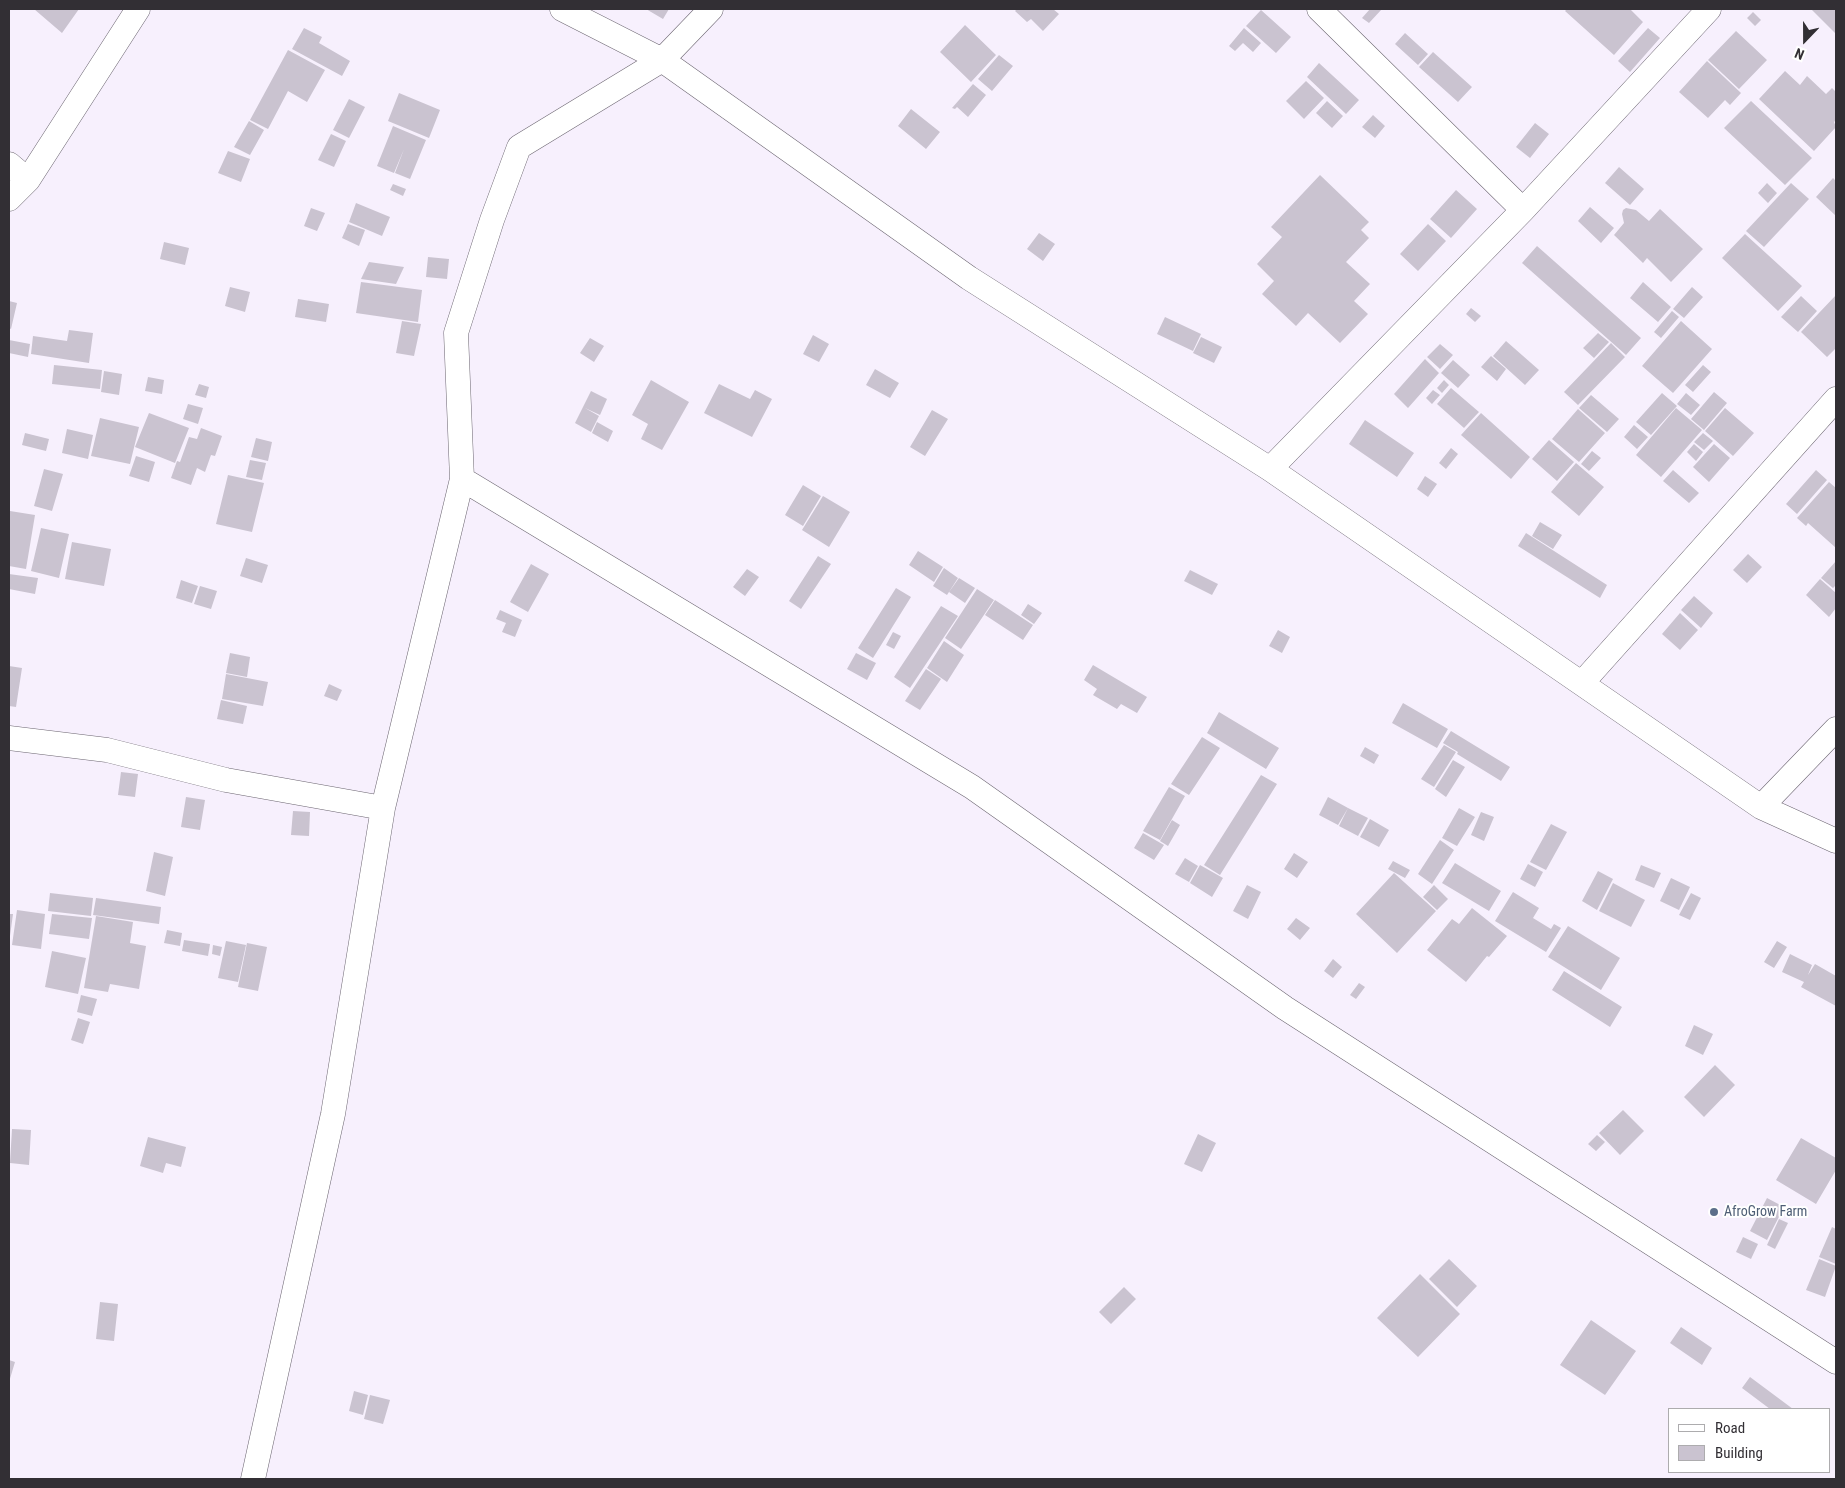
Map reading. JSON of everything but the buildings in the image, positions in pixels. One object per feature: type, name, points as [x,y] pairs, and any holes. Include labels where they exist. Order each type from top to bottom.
[{"type":"street","points":[[9,199],[28,180],[138,9]]},
{"type":"street","points":[[562,9],[662,60],[969,278],[1270,469],[1761,807],[1836,841]]},
{"type":"street","points":[[253,1479],[333,1114],[383,808],[462,479],[456,333],[492,220],[519,147],[662,60],[711,9]]},
{"type":"street","points":[[1319,9],[1522,210]]},
{"type":"street","points":[[1270,469],[1522,210],[1709,9]]},
{"type":"street","points":[[9,164],[28,180]]},
{"type":"street","points":[[1582,683],[1836,399]]},
{"type":"street","points":[[462,479],[972,787],[1284,1008],[1836,1362]]},
{"type":"street","points":[[1761,807],[1836,729]]},
{"type":"street","points":[[9,738],[107,750],[226,780],[383,808]]},
{"type":"place","name":"AfroGrow Farm","points":[[1714,1212]]}]
